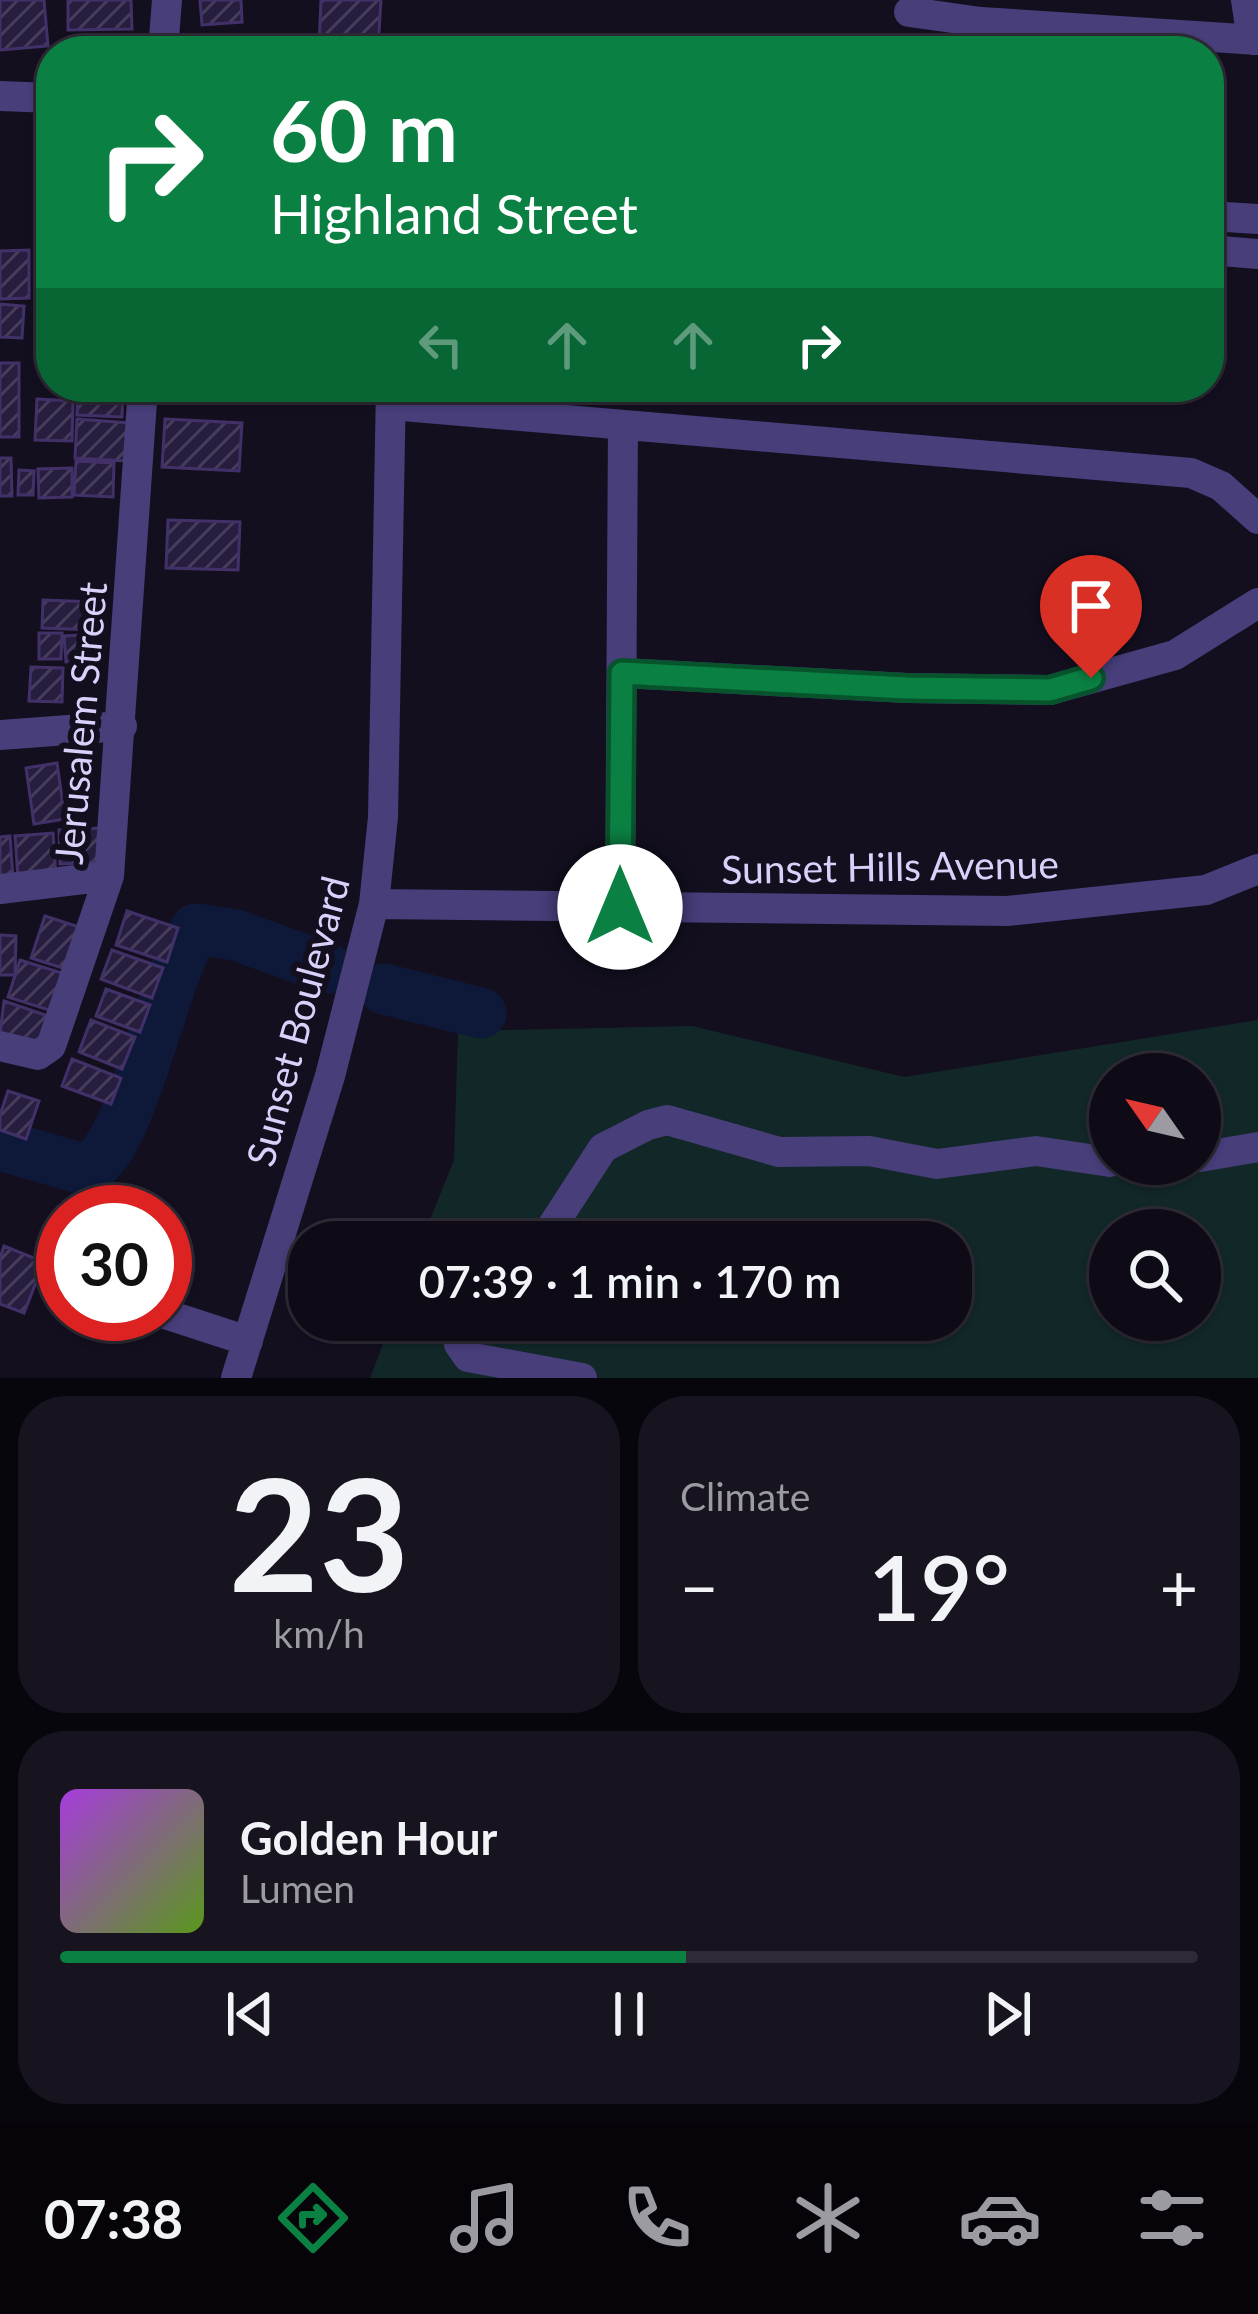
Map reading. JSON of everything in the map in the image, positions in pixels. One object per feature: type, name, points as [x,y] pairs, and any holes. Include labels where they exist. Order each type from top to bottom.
[{"type":"street","points":[[165,36],[167,0]]},
{"type":"street","points":[[1224,37],[1255,40],[1246,0]]},
{"type":"street","points":[[910,13],[989,11],[1218,36]]},
{"type":"street","points":[[0,96],[36,97]]},
{"type":"street","points":[[1224,218],[1258,220]]},
{"type":"street","points":[[1224,251],[1258,254]]},
{"type":"street","name":"Jerusalem Street","points":[[0,1046],[45,1054],[109,877],[142,402]]},
{"type":"street","name":"Sunset Boulevard","points":[[236,1378],[330,1076],[374,904],[383,817],[391,402]]},
{"type":"street","points":[[439,402],[623,425],[1191,473],[1221,486],[1258,519]]},
{"type":"street","points":[[620,907],[623,425]]},
{"type":"street","points":[[622,673],[907,688],[1050,690],[1175,655],[1258,603]]},
{"type":"street","points":[[0,735],[122,727]]},
{"type":"street","name":"Sunset Hills Avenue","points":[[374,904],[1007,911],[1206,890],[1258,869]]},
{"type":"street","points":[[0,889],[109,877]]},
{"type":"street","points":[[556,1221],[603,1148],[667,1120],[779,1152],[868,1151],[937,1164],[1036,1151],[1089,1159]]},
{"type":"street","points":[[1221,1153],[1258,1147]]},
{"type":"street","points":[[192,1323],[248,1341]]},
{"type":"street","points":[[460,1341],[468,1357],[582,1378]]},
{"type":"green space","points":[[1258,1020],[1258,1378],[370,1378],[384,1341],[972,1341],[972,1221],[429,1221],[454,1160],[458,1031],[692,1026],[904,1077]]},
{"type":"building","points":[[0,0],[44,0],[47,36],[36,36],[36,47],[0,50]]},
{"type":"building","points":[[68,0],[131,0],[132,29],[68,30]]},
{"type":"building","points":[[200,0],[241,0],[242,22],[202,25]]},
{"type":"building","points":[[321,0],[381,0],[379,36],[319,36]]},
{"type":"building","points":[[29,250],[29,298],[0,299],[0,251]]},
{"type":"building","points":[[0,304],[24,306],[22,338],[0,337]]},
{"type":"building","points":[[0,363],[19,363],[19,437],[0,437]]},
{"type":"building","points":[[37,402],[73,402],[72,441],[35,440]]},
{"type":"building","points":[[77,402],[122,402],[122,417],[77,415]]},
{"type":"building","points":[[77,419],[129,423],[126,461],[75,458]]},
{"type":"building","points":[[165,419],[242,423],[239,471],[162,467]]},
{"type":"building","points":[[0,458],[11,458],[12,496],[0,496]]},
{"type":"building","points":[[76,461],[114,463],[113,497],[74,495]]},
{"type":"building","points":[[72,468],[72,497],[39,498],[38,469]]},
{"type":"building","points":[[19,470],[34,471],[33,495],[18,495]]},
{"type":"building","points":[[168,520],[240,522],[238,570],[166,568]]},
{"type":"building","points":[[43,600],[95,602],[94,630],[42,628]]},
{"type":"building","points":[[39,633],[62,633],[61,659],[39,659]]},
{"type":"building","points":[[98,634],[99,660],[66,662],[64,636]]},
{"type":"building","points":[[31,667],[63,668],[62,702],[29,701]]},
{"type":"building","points":[[57,763],[65,819],[34,824],[26,768]]},
{"type":"building","points":[[100,828],[102,862],[60,864],[59,830]]},
{"type":"building","points":[[53,833],[56,876],[18,878],[15,836]]},
{"type":"building","points":[[10,836],[13,878],[0,879],[0,837]]},
{"type":"building","points":[[127,911],[178,928],[167,962],[116,945]]},
{"type":"building","points":[[45,916],[79,927],[66,969],[31,958]]},
{"type":"building","points":[[0,935],[16,936],[15,975],[0,975]]},
{"type":"building","points":[[112,950],[163,968],[152,998],[101,979]]},
{"type":"building","points":[[20,960],[68,975],[55,1012],[8,997]]},
{"type":"building","points":[[106,989],[150,1005],[140,1032],[96,1016]]},
{"type":"building","points":[[4,1001],[54,1018],[43,1049],[0,1034]]},
{"type":"building","points":[[91,1020],[135,1037],[122,1069],[79,1052]]},
{"type":"building","points":[[72,1059],[121,1078],[111,1104],[62,1086]]},
{"type":"building","points":[[8,1091],[39,1101],[26,1139],[0,1130]]},
{"type":"building","points":[[4,1246],[36,1259],[36,1282],[24,1313],[0,1304]]},
{"type":"waterway","points":[[0,1145],[83,1169],[100,1159],[131,1102],[171,983],[196,929],[236,935],[327,968]]},
{"type":"waterway","points":[[384,989],[481,1013]]},
{"type":"route","points":[[620,907],[622,673],[907,688],[1050,690],[1091,678]]}]
